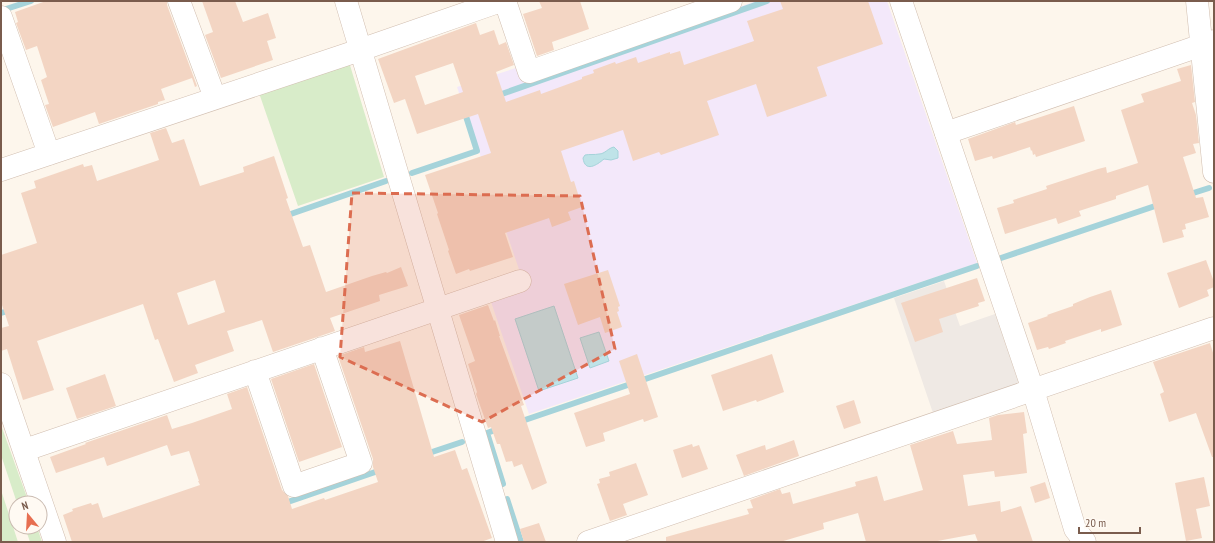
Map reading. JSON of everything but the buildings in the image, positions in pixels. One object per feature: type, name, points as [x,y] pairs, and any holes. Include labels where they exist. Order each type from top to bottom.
[{"type":"street","points":[[179,1],[215,98]]},
{"type":"street","points":[[346,1],[507,542]]},
{"type":"street","points":[[1,170],[360,50],[501,1]]},
{"type":"street","points":[[505,1],[529,72],[731,1]]},
{"type":"street","points":[[901,1],[1033,390],[1075,529],[1085,542]]},
{"type":"street","points":[[1197,1],[1208,43],[1214,172]]},
{"type":"street","points":[[1212,1],[1214,20]]},
{"type":"street","points":[[1,17],[50,154]]},
{"type":"street","points":[[946,133],[1208,43]]},
{"type":"street","points":[[25,450],[520,281]]},
{"type":"street","points":[[588,542],[1214,328]]},
{"type":"street","points":[[255,371],[294,486],[361,463],[322,348]]},
{"type":"street","points":[[1,384],[56,542]]},
{"type":"highlighted area","points":[[352,193],[580,196],[615,349],[482,422],[340,357]]},
{"type":"shaded area","points":[[756,1],[887,1],[977,263],[529,414],[490,299],[525,287],[457,87],[519,67],[524,83]]},
{"type":"shaded area","points":[[944,281],[960,326],[995,314],[1019,384],[933,413],[894,298]]},
{"type":"green space","points":[[349,62],[384,177],[298,206],[259,93]]},
{"type":"green space","points":[[1,425],[26,495],[14,495],[1,455]]},
{"type":"green space","points":[[1,490],[8,511],[8,535],[16,535],[18,542],[1,542]]},
{"type":"green space","points":[[28,535],[40,535],[42,542],[30,542]]},
{"type":"water","points":[[614,147],[618,151],[618,158],[611,160],[604,159],[592,166],[584,163],[583,158],[585,155],[601,154]]},
{"type":"water","points":[[554,306],[578,378],[539,391],[515,319]]},
{"type":"water","points":[[599,332],[609,361],[590,368],[580,338]]},
{"type":"waterway","points":[[6,9],[31,1]]},
{"type":"waterway","points":[[496,96],[767,1]]},
{"type":"waterway","points":[[412,173],[477,151],[464,110]]},
{"type":"waterway","points":[[285,216],[386,181]]},
{"type":"waterway","points":[[1187,195],[1209,188]]},
{"type":"waterway","points":[[1001,258],[1161,204]]},
{"type":"waterway","points":[[519,422],[977,266]]},
{"type":"waterway","points":[[1,313],[11,310]]},
{"type":"waterway","points":[[498,429],[487,433],[503,484]]},
{"type":"waterway","points":[[426,454],[462,442]]},
{"type":"waterway","points":[[282,504],[381,470]]},
{"type":"waterway","points":[[507,499],[521,542]]}]
